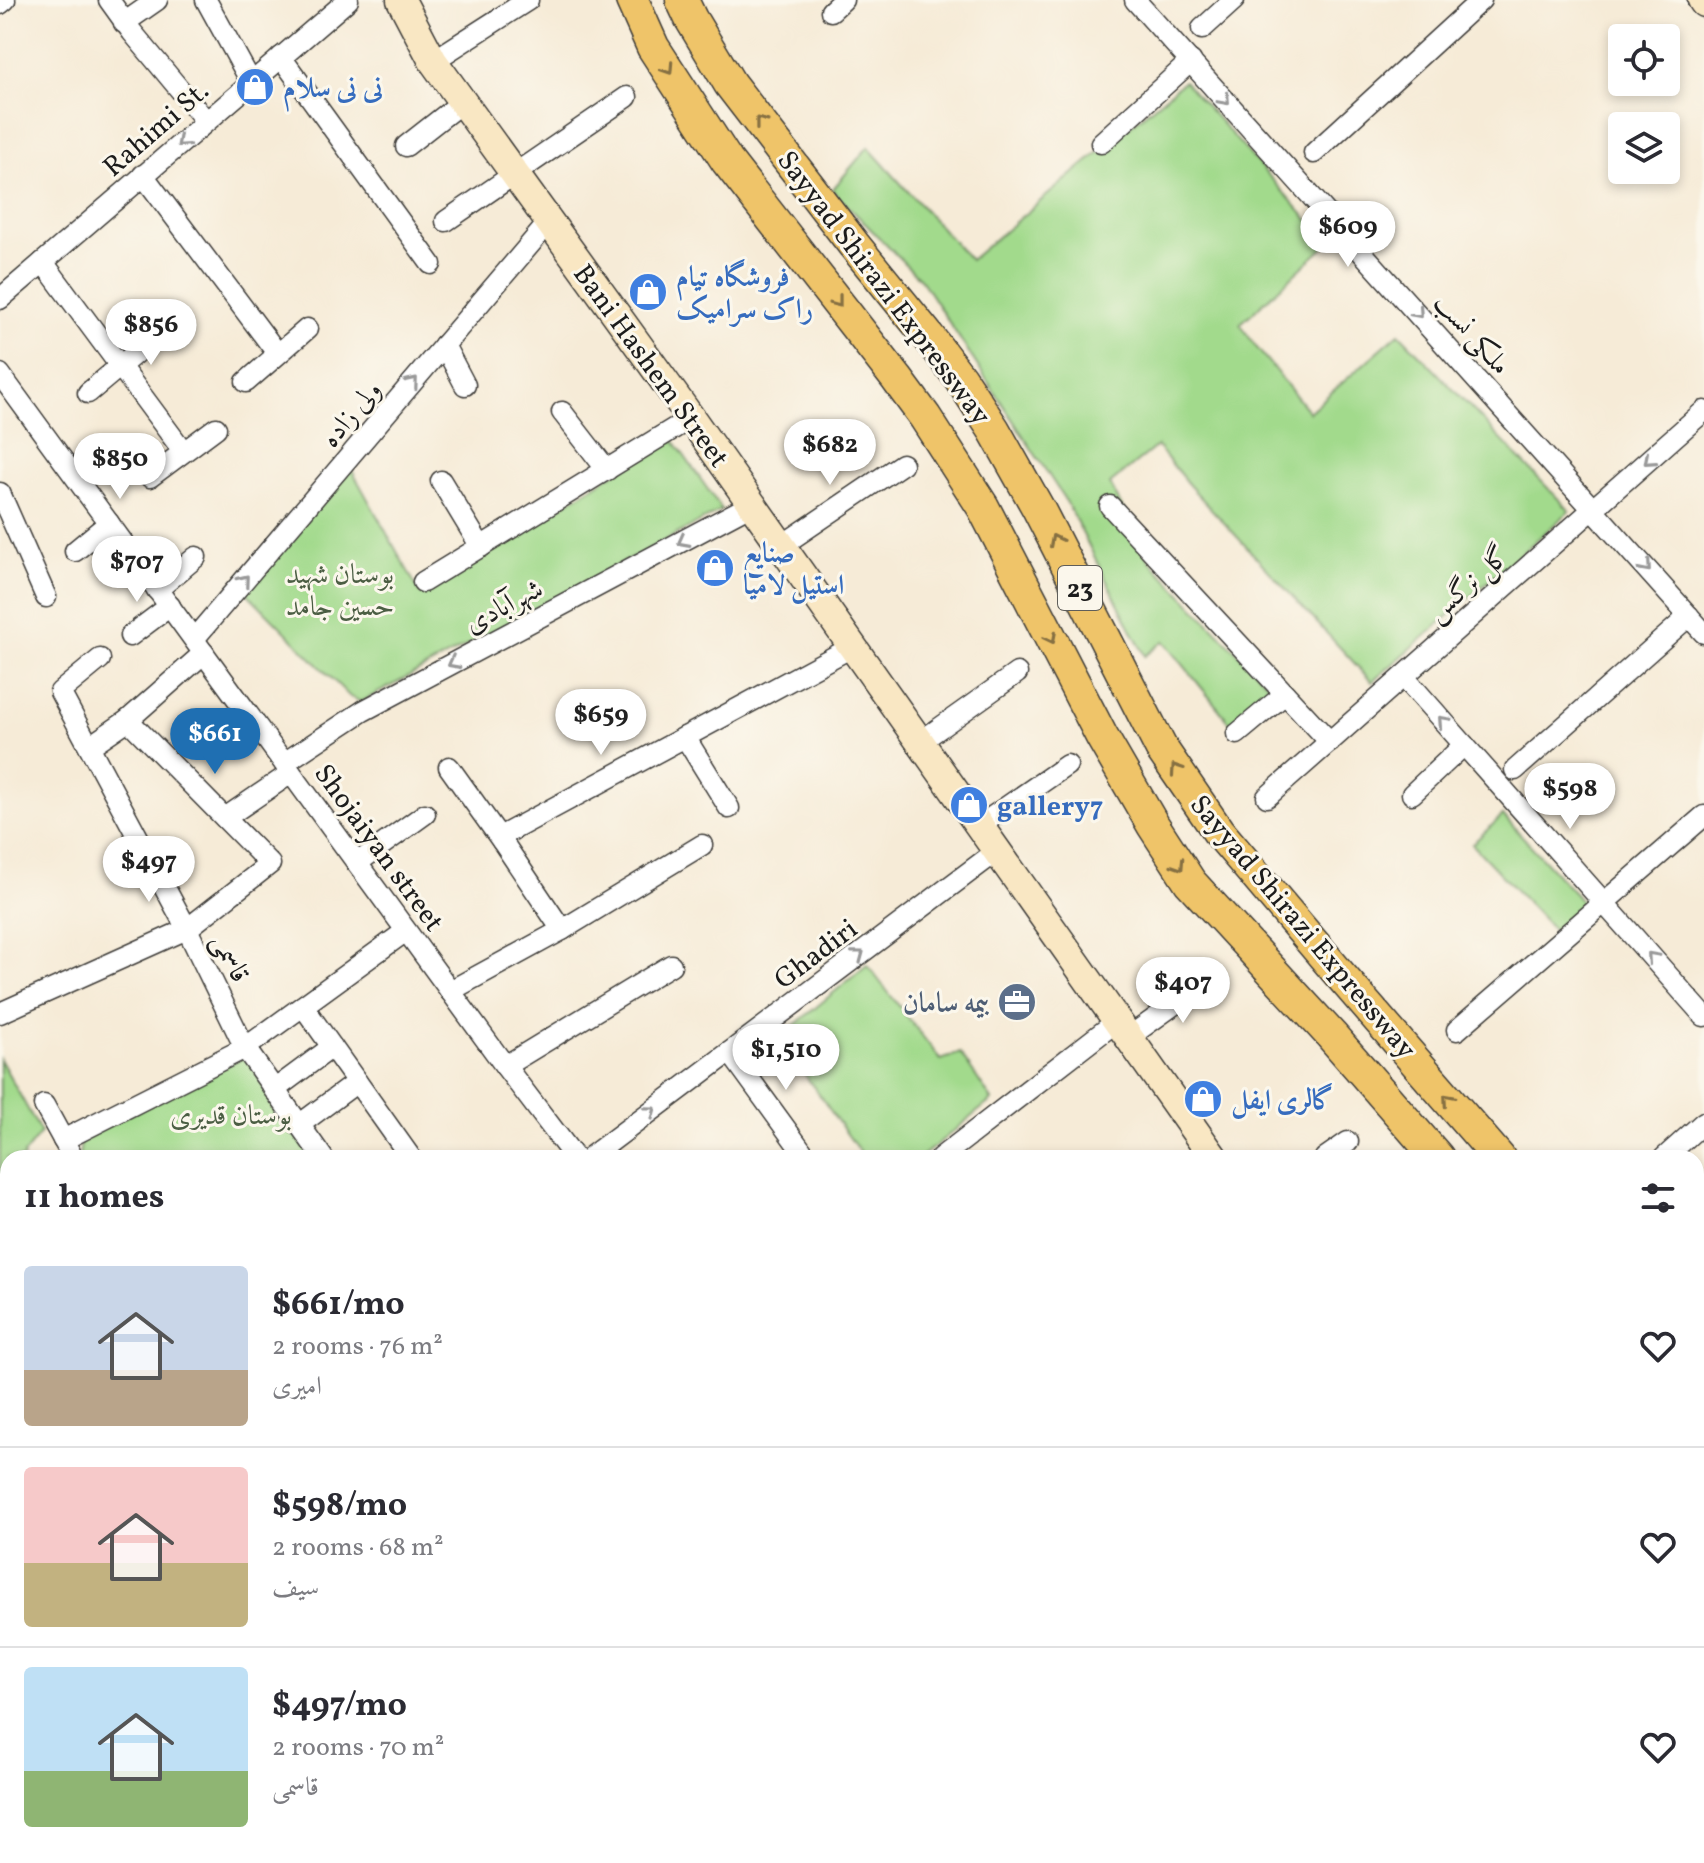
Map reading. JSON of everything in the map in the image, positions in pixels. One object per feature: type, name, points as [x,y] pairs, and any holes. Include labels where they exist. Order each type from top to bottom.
[{"type":"highway","name":"Sayyad Shirazi Expressway","points":[[632,0],[653,47],[727,161],[897,379],[983,507],[1102,737],[1190,882],[1331,1035],[1431,1150]]},
{"type":"highway","name":"Sayyad Shirazi Expressway","points":[[682,0],[730,84],[960,378],[994,430],[1038,508],[1161,748],[1218,831],[1492,1150]]},
{"type":"main road","name":"Bani Hashem Street","points":[[401,0],[433,61],[691,418],[1208,1150]]},
{"type":"street","points":[[0,4],[5,0]]},
{"type":"street","points":[[109,0],[124,23],[206,121]]},
{"type":"street","points":[[124,23],[157,0]]},
{"type":"street","points":[[206,0],[251,82]]},
{"type":"street","name":"Rahimi St.","points":[[0,299],[348,0]]},
{"type":"street","points":[[433,61],[528,0]]},
{"type":"street","name":"ملکی نسب","points":[[1135,0],[1704,633]]},
{"type":"street","points":[[1202,29],[1234,0]]},
{"type":"street","points":[[1314,153],[1481,0]]},
{"type":"street","points":[[281,57],[431,264]]},
{"type":"street","points":[[1101,143],[1191,61]]},
{"type":"street","points":[[446,221],[627,97]]},
{"type":"street","points":[[406,146],[462,102]]},
{"type":"street","points":[[143,175],[277,353]]},
{"type":"street","name":"ولی زاده","points":[[90,746],[128,720],[199,646],[444,345],[549,222]]},
{"type":"street","points":[[43,262],[183,451]]},
{"type":"street","points":[[246,382],[307,329]]},
{"type":"street","points":[[90,391],[88,393],[156,336]]},
{"type":"street","points":[[444,345],[465,385]]},
{"type":"street","name":"Shojaiyan street","points":[[0,374],[569,1150]]},
{"type":"street","name":"گل نرگس","points":[[1267,797],[1704,411]]},
{"type":"street","points":[[562,412],[607,470]]},
{"type":"street","points":[[423,582],[691,418]]},
{"type":"street","points":[[150,477],[216,428]]},
{"type":"street","points":[[781,546],[902,464]]},
{"type":"street","points":[[441,481],[481,547]]},
{"type":"street","points":[[0,493],[46,597]]},
{"type":"street","name":"شهرآبادی","points":[[225,818],[363,711],[752,504]]},
{"type":"street","points":[[1110,506],[1330,742]]},
{"type":"street","points":[[75,551],[109,523]]},
{"type":"street","points":[[130,636],[196,557]]},
{"type":"street","points":[[1515,770],[1689,616]]},
{"type":"street","points":[[502,841],[505,834],[852,647]]},
{"type":"street","name":"قاسمی","points":[[100,659],[60,692],[187,929],[245,1048],[317,1150]]},
{"type":"street","points":[[920,742],[1017,673]]},
{"type":"street","points":[[1404,677],[1704,1016]]},
{"type":"street","points":[[1237,734],[1285,694]]},
{"type":"street","points":[[0,1013],[187,929],[270,864],[128,720]]},
{"type":"street","points":[[685,737],[729,808]]},
{"type":"street","points":[[1412,794],[1464,745]]},
{"type":"street","points":[[979,826],[1067,765]]},
{"type":"street","points":[[449,767],[562,930]]},
{"type":"street","points":[[357,863],[425,814]]},
{"type":"street","points":[[1457,1030],[1704,816]]},
{"type":"street","points":[[450,991],[562,930],[702,845]]},
{"type":"street","name":"Ghadiri","points":[[600,1150],[997,851]]},
{"type":"street","points":[[44,1105],[68,1149],[245,1048],[406,931]]},
{"type":"street","points":[[505,1066],[671,965]]},
{"type":"street","points":[[951,1150],[1123,1029],[1211,978]]},
{"type":"street","points":[[303,1006],[405,1150]]},
{"type":"street","points":[[274,1090],[332,1047]]},
{"type":"street","points":[[730,1052],[801,1150]]},
{"type":"street","points":[[299,1125],[357,1082]]},
{"type":"street","points":[[1673,1150],[1704,1122]]},
{"type":"street","points":[[1336,1150],[1348,1142]]},
{"type":"green space","points":[[1184,81],[1329,243],[1240,324],[1309,412],[1399,333],[1570,511],[1372,682],[1189,485],[1157,446],[1110,484],[1149,560],[1274,691],[1231,724],[1164,641],[1145,656],[1067,503],[922,281],[832,190],[868,147],[970,260]]},
{"type":"green space","name":"بوستان شهید حسین جامد","points":[[672,438],[722,510],[361,702],[350,697],[246,592],[350,467],[420,593]]},
{"type":"green space","points":[[1503,815],[1582,902],[1554,931],[1472,844]]},
{"type":"green space","points":[[867,965],[941,1060],[960,1053],[992,1100],[930,1150],[858,1150],[779,1038]]},
{"type":"green space","name":"بوستان قدیری","points":[[245,1056],[310,1150],[80,1150],[82,1138]]},
{"type":"green space","points":[[0,1059],[41,1133],[27,1150],[0,1150]]},
{"type":"place","name":"نی نی سلام","points":[[255,87]]},
{"type":"place","name":"فروشگاه تیام راک سرامیک","points":[[648,292]]},
{"type":"place","name":"صنایع استیل لامیا","points":[[715,568]]},
{"type":"place","name":"gallery7","points":[[969,805]]},
{"type":"place","name":"بیمه سامان","points":[[1017,1002]]},
{"type":"place","name":"گالری ایفل","points":[[1203,1099]]}]
